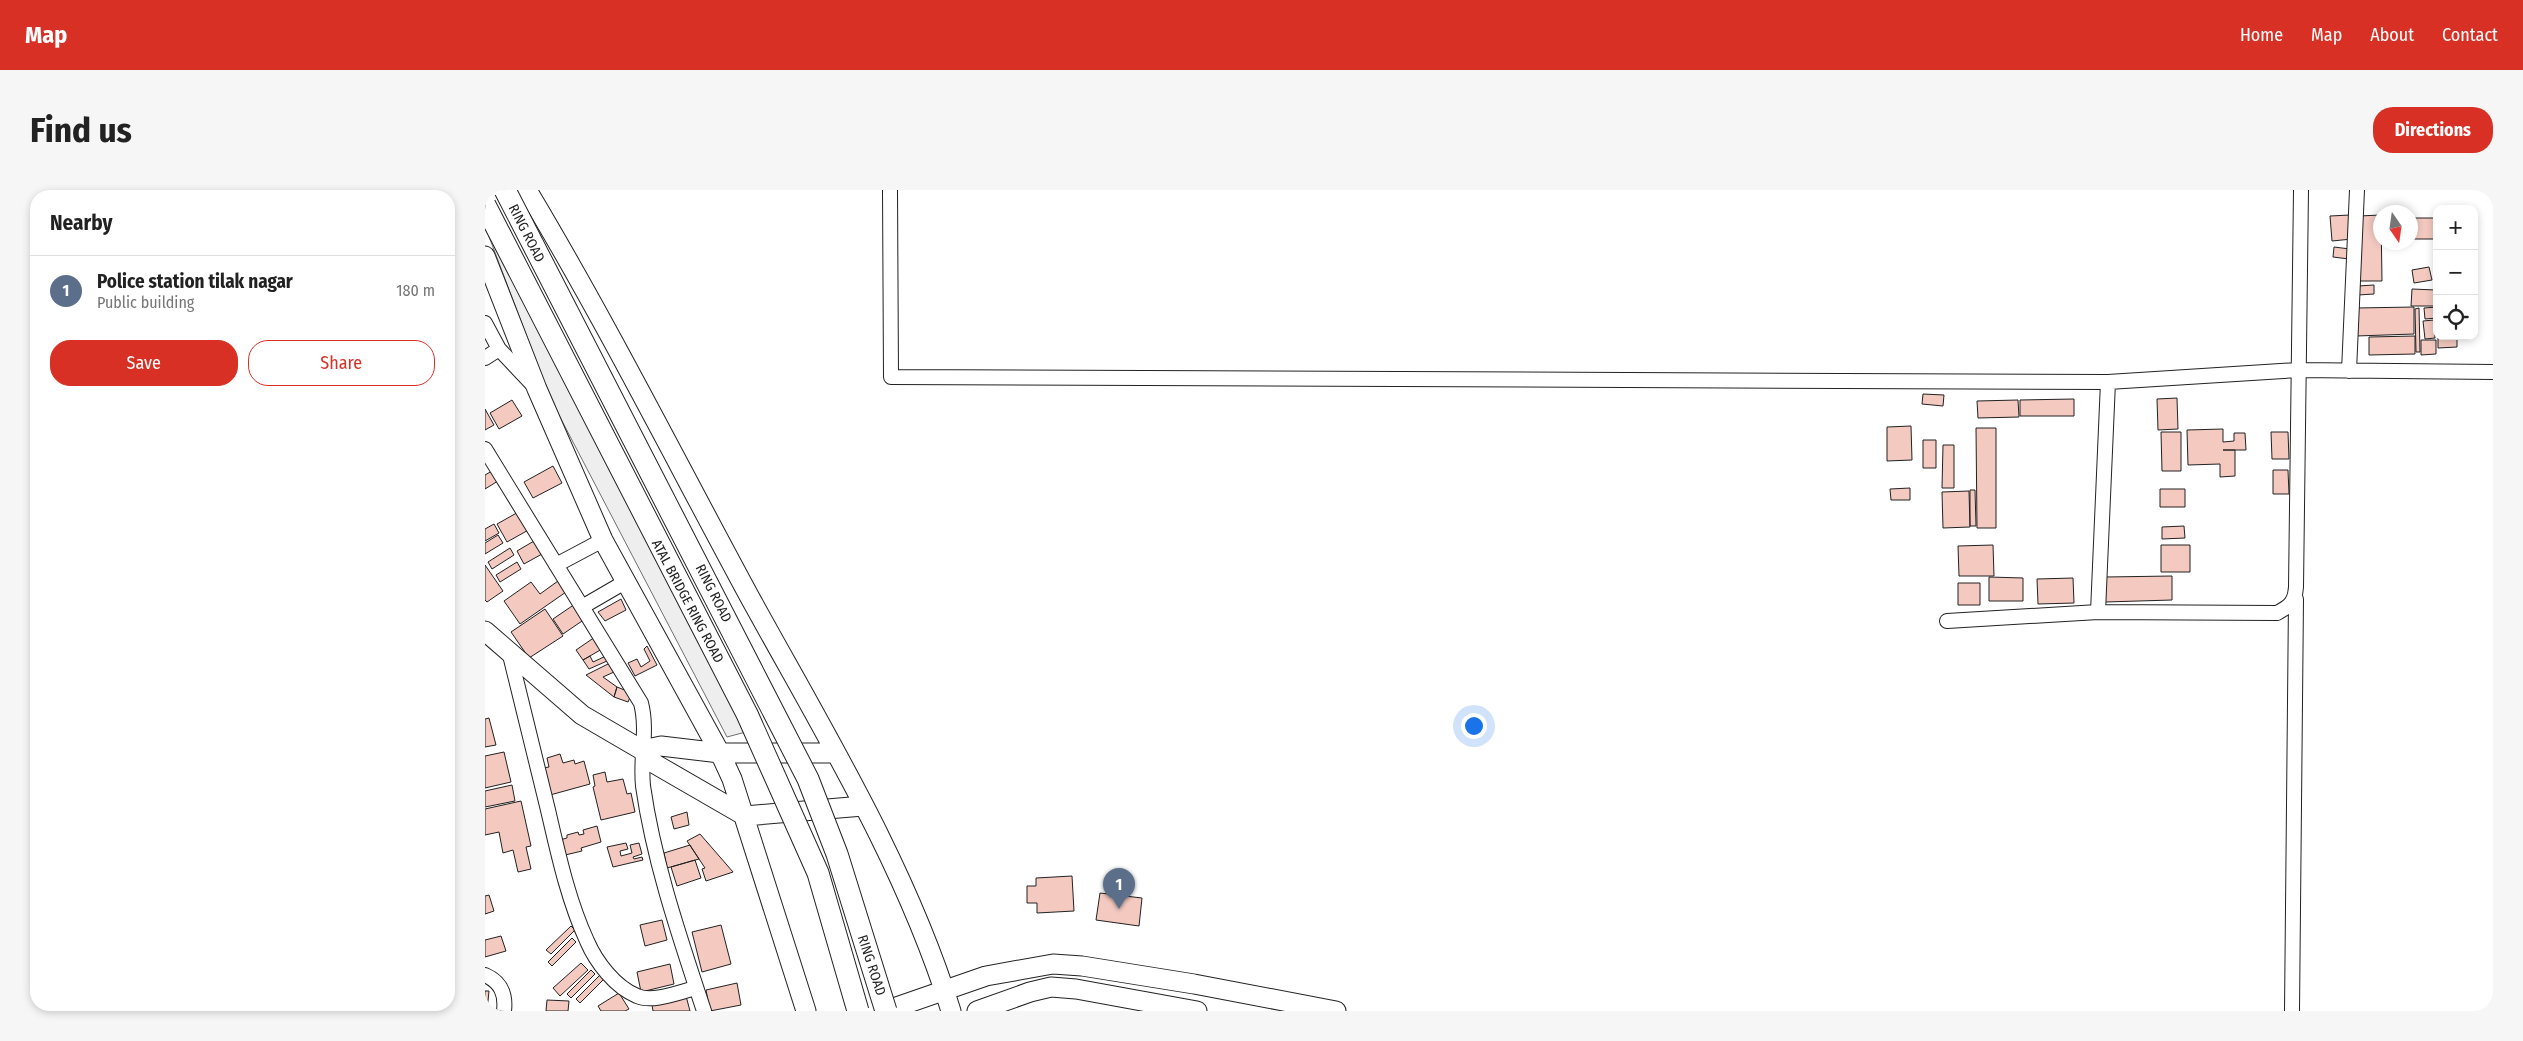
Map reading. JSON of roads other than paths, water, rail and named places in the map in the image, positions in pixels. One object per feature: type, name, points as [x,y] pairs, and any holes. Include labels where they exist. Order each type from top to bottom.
[{"type":"main road","name":"RING ROAD","points":[[505,190],[808,779],[837,854],[886,1011]]},
{"type":"main road","name":"ATAL BRIDGE RING ROAD","points":[[485,205],[747,714],[780,784],[818,873],[858,1011]]},
{"type":"street","points":[[527,190],[619,352],[863,806],[897,872],[951,1011]]},
{"type":"street","points":[[891,190],[891,376],[2108,382],[2298,370],[2493,372]]},
{"type":"street","points":[[2292,1011],[2295,599],[2301,190]]},
{"type":"street","points":[[2349,371],[2357,190]]},
{"type":"street","points":[[485,256],[537,389],[603,540],[720,753],[745,816],[806,1011]]},
{"type":"street","points":[[485,322],[499,350],[537,389]]},
{"type":"street","points":[[485,358],[499,350]]},
{"type":"street","points":[[2098,612],[2108,382]]},
{"type":"street","points":[[485,449],[641,703],[645,719],[642,750],[643,784],[655,846],[704,1011]]},
{"type":"street","points":[[556,565],[603,540]]},
{"type":"street","points":[[582,607],[625,582]]},
{"type":"street","points":[[1947,621],[2098,612],[2277,613],[2292,604],[2295,599]]},
{"type":"street","points":[[485,631],[582,715],[642,750],[655,764],[745,816],[863,806]]},
{"type":"street","points":[[510,654],[559,856],[587,941],[599,963],[625,990],[639,997],[650,998],[696,988]]},
{"type":"street","points":[[642,750],[661,746],[720,753],[835,753]]},
{"type":"street","points":[[886,1011],[945,992],[986,976],[1053,964],[1082,966],[1194,984],[1336,1011]]},
{"type":"street","points":[[485,975],[494,979],[500,986],[505,1002],[504,1011]]},
{"type":"street","points":[[977,1011],[1030,992],[1051,987],[1076,989],[1191,1010],[1194,984]]},
{"type":"place","name":"Police station tilak nagar","points":[[1119,909]]}]
